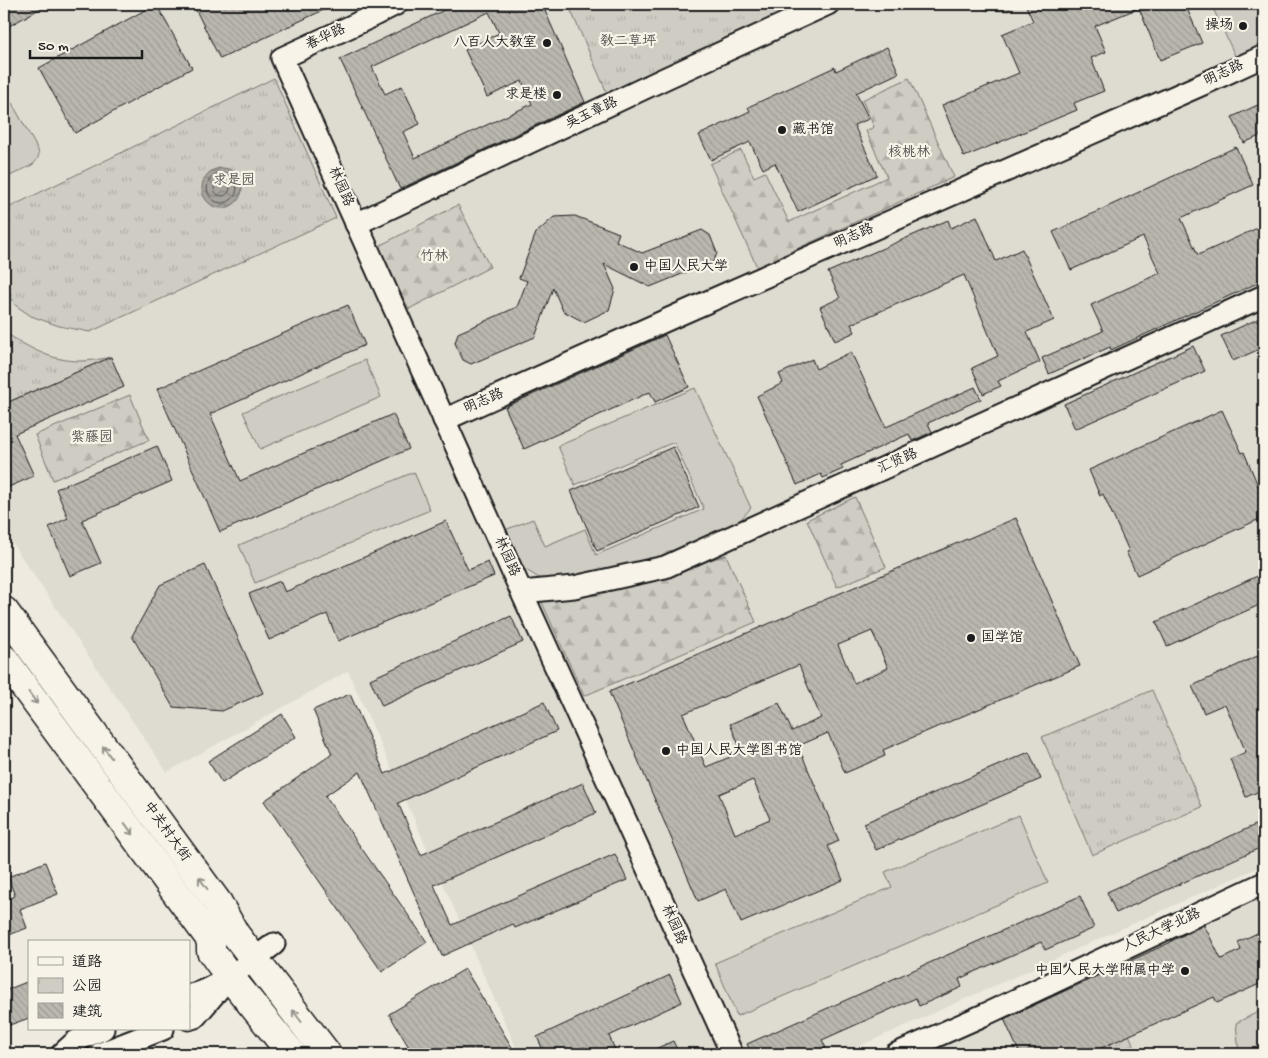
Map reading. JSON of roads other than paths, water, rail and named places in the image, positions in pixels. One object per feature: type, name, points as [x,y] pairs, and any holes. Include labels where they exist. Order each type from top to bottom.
[{"type":"main road","name":"中关村大街","points":[[4,611],[218,903],[235,934],[264,952],[327,1054]]},
{"type":"main road","name":"中关村大街","points":[[7,668],[211,940],[211,950],[230,976],[292,1054]]},
{"type":"street","name":"春华路","points":[[282,58],[396,4]]},
{"type":"street","name":"吴玉章路","points":[[356,224],[828,4]]},
{"type":"street","name":"明志路","points":[[444,420],[1264,56]]},
{"type":"street","name":"林园路","points":[[282,58],[732,1054]]},
{"type":"street","name":"汇贤路","points":[[522,592],[574,587],[665,567],[1264,296]]},
{"type":"street","name":"人民大学北路","points":[[896,1054],[986,1014],[1264,883]]},
{"type":"street","points":[[190,995],[208,989],[264,952]]},
{"type":"street","points":[[190,1018],[195,1016],[230,976]]},
{"type":"street","points":[[72,1050],[102,1030]]},
{"type":"street","points":[[99,1054],[160,1030]]},
{"type":"water","points":[[222,168],[236,174],[242,188],[236,202],[222,208],[208,202],[202,188],[208,174]]},
{"type":"place","name":"操场","points":[[1243,26]]},
{"type":"place","name":"八百人大教室","points":[[547,43]]},
{"type":"place","name":"求是楼","points":[[557,95]]},
{"type":"place","name":"藏书馆","points":[[782,130]]},
{"type":"place","name":"中国人民大学","points":[[634,267]]},
{"type":"place","name":"国学馆","points":[[971,638]]},
{"type":"place","name":"中国人民大学图书馆","points":[[666,751]]},
{"type":"place","name":"中国人民大学附属中学","points":[[1185,971]]},
{"type":"park label","name":"教二草坪","points":[[628,42]]},
{"type":"park label","name":"核桃林","points":[[909,153]]},
{"type":"park label","name":"求是园","points":[[234,181]]},
{"type":"park label","name":"竹林","points":[[434,257]]},
{"type":"park label","name":"紫藤园","points":[[92,438]]}]
